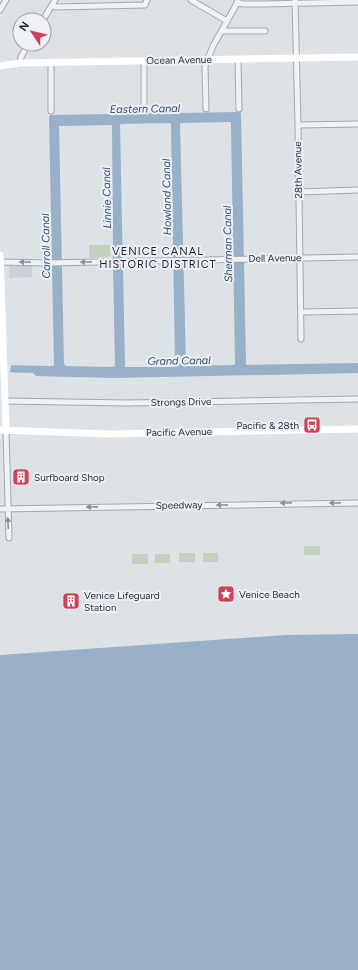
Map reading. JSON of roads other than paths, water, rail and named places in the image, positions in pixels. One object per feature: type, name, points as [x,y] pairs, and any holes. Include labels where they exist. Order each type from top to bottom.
[{"type":"main road","name":"Ocean Avenue","points":[[0,66],[20,63],[358,57]]},
{"type":"main road","points":[[0,254],[4,376],[3,431]]},
{"type":"main road","name":"Pacific Avenue","points":[[3,431],[109,434],[358,429]]},
{"type":"street","points":[[0,10],[6,0]]},
{"type":"street","points":[[48,12],[55,0]]},
{"type":"street","points":[[191,0],[227,21]]},
{"type":"street","points":[[206,110],[205,66],[238,1],[243,4],[295,1],[358,2]]},
{"type":"street","name":"28th Avenue","points":[[295,1],[302,340]]},
{"type":"street","points":[[52,5],[56,7],[146,2]]},
{"type":"street","points":[[222,31],[265,31]]},
{"type":"street","points":[[20,63],[24,52]]},
{"type":"street","points":[[238,60],[239,109]]},
{"type":"street","points":[[144,61],[144,110]]},
{"type":"street","points":[[50,63],[51,111]]},
{"type":"street","points":[[298,125],[358,124]]},
{"type":"street","points":[[299,192],[358,190]]},
{"type":"street","name":"Dell Avenue","points":[[0,262],[50,263],[358,257]]},
{"type":"street","points":[[301,312],[358,311]]},
{"type":"street","name":"Strongs Drive","points":[[4,401],[128,403],[358,399]]},
{"type":"street","points":[[3,431],[9,538]]},
{"type":"street","name":"Speedway","points":[[0,509],[358,502]]},
{"type":"water","name":"Grand Canal","points":[[240,112],[246,364],[358,363],[358,373],[114,378],[36,376],[33,373],[0,372],[0,365],[54,365],[50,115]],"holes":[[[230,122],[235,364],[187,366],[180,124]],[[121,124],[171,124],[174,367],[125,367]],[[112,125],[115,366],[112,367],[66,366],[64,364],[59,126]]]},
{"type":"water","points":[[358,634],[358,970],[0,970],[0,655],[285,635]]},
{"type":"place","name":"Pacific & 28th","points":[[312,425]]},
{"type":"place","name":"Surfboard Shop","points":[[21,477]]},
{"type":"place","name":"Venice Beach","points":[[226,594]]},
{"type":"place","name":"Venice Lifeguard Station","points":[[71,601]]},
{"type":"district","name":"VENICE CANAL HISTORIC DISTRICT","points":[[158,257]]},
{"type":"water label","name":"Eastern Canal","points":[[145,109]]},
{"type":"water label","name":"Howland Canal","points":[[167,197]]},
{"type":"water label","name":"Linnie Canal","points":[[107,198]]},
{"type":"water label","name":"Sherman Canal","points":[[228,244]]},
{"type":"water label","name":"Carroll Canal","points":[[46,246]]}]
